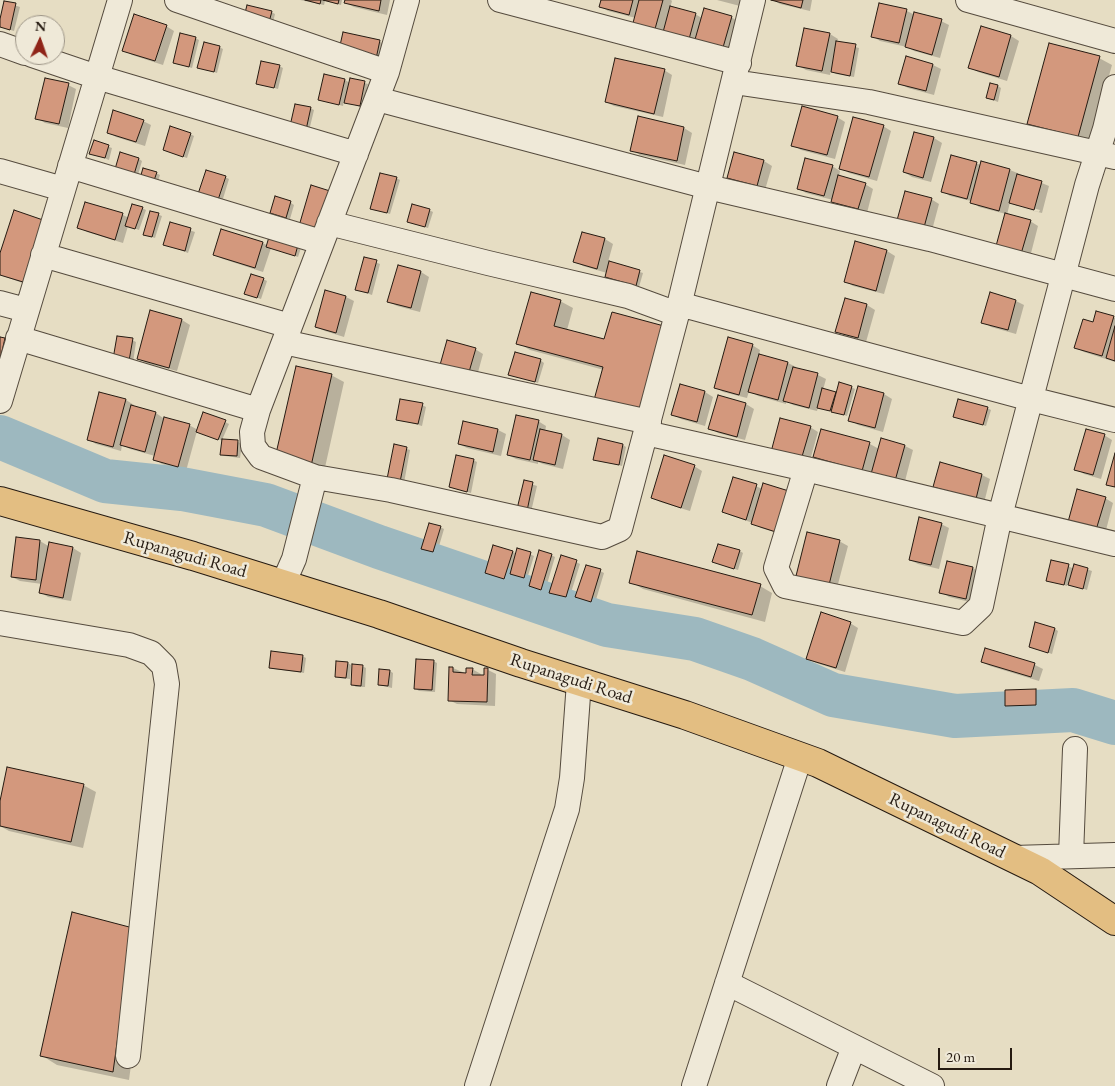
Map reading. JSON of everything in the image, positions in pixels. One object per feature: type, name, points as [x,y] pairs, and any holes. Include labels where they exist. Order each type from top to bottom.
[{"type":"main road","name":"Rupanagudi Road","points":[[0,501],[193,556],[379,614],[579,682],[685,715],[818,763],[1040,872],[1115,921]]},
{"type":"street","points":[[0,401],[120,0]]},
{"type":"street","points":[[176,0],[387,72]]},
{"type":"street","points":[[406,0],[387,72],[258,410],[252,432],[253,446],[261,457],[315,477],[391,490],[602,537],[620,529],[678,309],[737,73],[753,0]]},
{"type":"street","points":[[500,0],[737,73],[1106,155]]},
{"type":"street","points":[[968,0],[1006,6],[1115,41]]},
{"type":"street","points":[[0,44],[15,49]]},
{"type":"street","points":[[62,65],[356,154]]},
{"type":"street","points":[[806,469],[776,568],[785,586],[963,623],[981,606],[1000,516],[1087,185],[1106,155],[1115,87]]},
{"type":"street","points":[[377,99],[708,187],[930,239],[1115,289]]},
{"type":"street","points":[[70,166],[325,232],[488,263],[628,296],[1115,420]]},
{"type":"street","points":[[0,171],[63,189]]},
{"type":"street","points":[[43,256],[287,334],[519,392],[647,428],[806,469],[1115,544]]},
{"type":"street","points":[[0,303],[26,310]]},
{"type":"street","points":[[18,338],[258,410]]},
{"type":"street","points":[[283,584],[294,559],[315,477]]},
{"type":"street","points":[[0,623],[130,645],[150,653],[164,666],[167,684],[128,1056]]},
{"type":"street","points":[[477,1086],[567,809],[572,778],[579,682]]},
{"type":"street","points":[[1070,856],[1075,748]]},
{"type":"street","points":[[694,1086],[800,757]]},
{"type":"street","points":[[1013,858],[1115,855]]},
{"type":"street","points":[[726,983],[932,1086]]},
{"type":"street","points":[[839,1086],[854,1047]]},
{"type":"building","points":[[305,0],[321,0],[320,4]]},
{"type":"building","points":[[323,0],[339,0],[338,4]]},
{"type":"building","points":[[345,0],[381,0],[379,11],[344,3]]},
{"type":"building","points":[[601,0],[633,0],[629,15],[599,7]]},
{"type":"building","points":[[639,0],[663,0],[655,29],[633,23]]},
{"type":"building","points":[[771,0],[803,0],[801,8]]},
{"type":"building","points":[[4,1],[16,3],[10,30],[0,27]]},
{"type":"building","points":[[879,3],[907,9],[899,43],[871,37]]},
{"type":"building","points":[[247,5],[272,11],[268,26],[243,21]]},
{"type":"building","points":[[670,6],[696,13],[688,43],[662,36]]},
{"type":"building","points":[[704,8],[732,16],[722,51],[694,43]]},
{"type":"building","points":[[914,12],[942,19],[932,55],[905,47]]},
{"type":"building","points":[[134,14],[167,25],[155,61],[122,51]]},
{"type":"building","points":[[981,26],[1011,35],[999,77],[968,68]]},
{"type":"building","points":[[804,28],[830,33],[822,71],[796,66]]},
{"type":"building","points":[[343,32],[380,40],[376,59],[339,50]]},
{"type":"building","points":[[180,33],[196,37],[189,67],[173,63]]},
{"type":"building","points":[[836,41],[856,44],[850,76],[831,72]]},
{"type":"building","points":[[204,42],[220,46],[214,72],[197,68]]},
{"type":"building","points":[[1049,43],[1100,56],[1078,137],[1027,124]]},
{"type":"building","points":[[906,56],[933,64],[926,91],[898,84]]},
{"type":"building","points":[[615,58],[665,69],[654,114],[605,102]]},
{"type":"building","points":[[261,61],[280,65],[274,88],[256,84]]},
{"type":"building","points":[[324,74],[345,79],[339,105],[318,100]]},
{"type":"building","points":[[45,78],[69,83],[59,124],[35,119]]},
{"type":"building","points":[[350,78],[365,81],[360,106],[344,103]]},
{"type":"building","points":[[990,83],[998,85],[994,100],[986,98]]},
{"type":"building","points":[[295,104],[311,107],[306,130],[290,126]]},
{"type":"building","points":[[802,106],[838,116],[827,155],[791,146]]},
{"type":"building","points":[[113,110],[144,120],[136,142],[107,133]]},
{"type":"building","points":[[638,116],[684,127],[677,161],[630,151]]},
{"type":"building","points":[[853,117],[884,125],[869,177],[839,169]]},
{"type":"building","points":[[170,126],[191,133],[183,157],[163,150]]},
{"type":"building","points":[[914,132],[934,137],[923,178],[903,172]]},
{"type":"building","points":[[94,140],[109,145],[105,158],[89,154]]},
{"type":"building","points":[[120,152],[139,158],[132,181],[113,176]]},
{"type":"building","points":[[734,152],[764,160],[757,186],[727,178]]},
{"type":"building","points":[[951,155],[977,162],[967,199],[941,192]]},
{"type":"building","points":[[805,158],[833,165],[824,196],[797,189]]},
{"type":"building","points":[[981,161],[1010,169],[999,211],[970,203]]},
{"type":"building","points":[[143,168],[157,172],[152,186],[139,182]]},
{"type":"building","points":[[206,170],[226,176],[218,200],[198,194]]},
{"type":"building","points":[[380,173],[397,177],[387,213],[370,209]]},
{"type":"building","points":[[1017,174],[1042,181],[1034,210],[1009,203]]},
{"type":"building","points":[[838,175],[866,183],[858,209],[831,202]]},
{"type":"building","points":[[311,185],[330,191],[318,231],[299,226]]},
{"type":"building","points":[[905,191],[932,198],[923,231],[896,224]]},
{"type":"building","points":[[275,196],[291,201],[286,218],[270,213]]},
{"type":"building","points":[[85,202],[123,213],[115,240],[77,228]]},
{"type":"building","points":[[132,204],[143,207],[135,229],[125,226]]},
{"type":"building","points":[[412,204],[430,209],[425,227],[407,222]]},
{"type":"building","points":[[14,210],[43,220],[23,282],[0,275],[0,253]]},
{"type":"building","points":[[150,211],[159,213],[152,237],[143,235]]},
{"type":"building","points":[[1005,213],[1031,220],[1021,254],[996,246]]},
{"type":"building","points":[[170,222],[191,228],[185,251],[163,245]]},
{"type":"building","points":[[221,229],[263,242],[255,268],[213,255]]},
{"type":"building","points":[[582,232],[605,238],[597,269],[573,262]]},
{"type":"building","points":[[269,237],[298,245],[295,256],[266,247]]},
{"type":"building","points":[[855,241],[887,250],[876,291],[844,282]]},
{"type":"building","points":[[364,257],[377,260],[368,293],[355,290]]},
{"type":"building","points":[[609,261],[640,270],[636,286],[605,277]]},
{"type":"building","points":[[398,265],[421,271],[411,308],[387,302]]},
{"type":"building","points":[[251,274],[264,278],[257,298],[244,294]]},
{"type":"building","points":[[325,290],[346,296],[336,333],[315,327]]},
{"type":"building","points":[[531,292],[561,300],[554,326],[604,339],[612,312],[664,326],[640,413],[594,400],[603,367],[516,344]]},
{"type":"building","points":[[990,292],[1016,300],[1008,330],[981,323]]},
{"type":"building","points":[[845,298],[867,304],[858,338],[835,332]]},
{"type":"building","points":[[150,310],[182,319],[169,368],[137,359]]},
{"type":"building","points":[[1096,311],[1114,316],[1102,356],[1074,348],[1083,319],[1093,322]]},
{"type":"building","points":[[1115,326],[1115,361],[1106,358]]},
{"type":"building","points":[[117,336],[133,338],[129,361],[113,359]]},
{"type":"building","points":[[0,337],[5,338],[0,360]]},
{"type":"building","points":[[728,337],[753,344],[739,395],[714,388]]},
{"type":"building","points":[[447,340],[476,348],[469,372],[440,365]]},
{"type":"building","points":[[515,352],[541,359],[535,382],[508,375]]},
{"type":"building","points":[[759,354],[788,362],[778,400],[748,392]]},
{"type":"building","points":[[296,366],[332,374],[311,466],[275,458]]},
{"type":"building","points":[[793,367],[818,373],[809,408],[783,401]]},
{"type":"building","points":[[839,382],[852,386],[844,415],[831,412]]},
{"type":"building","points":[[680,384],[705,391],[697,422],[671,415]]},
{"type":"building","points":[[858,386],[884,393],[875,428],[848,421]]},
{"type":"building","points":[[822,388],[836,392],[830,411],[817,408]]},
{"type":"building","points":[[99,392],[126,399],[113,447],[87,440]]},
{"type":"building","points":[[718,395],[746,403],[737,437],[708,429]]},
{"type":"building","points":[[400,399],[423,403],[418,424],[396,420]]},
{"type":"building","points":[[958,399],[988,407],[983,425],[953,417]]},
{"type":"building","points":[[131,405],[156,412],[145,452],[120,445]]},
{"type":"building","points":[[203,412],[226,420],[218,440],[196,432]]},
{"type":"building","points":[[516,415],[539,420],[530,460],[507,455]]},
{"type":"building","points":[[164,417],[190,424],[178,467],[153,460]]},
{"type":"building","points":[[780,418],[811,426],[801,460],[771,452]]},
{"type":"building","points":[[463,421],[498,429],[493,452],[458,444]]},
{"type":"building","points":[[540,429],[562,434],[555,465],[533,460]]},
{"type":"building","points":[[821,429],[870,442],[862,471],[813,457]]},
{"type":"building","points":[[1086,429],[1105,434],[1093,475],[1074,470]]},
{"type":"building","points":[[598,438],[623,444],[619,465],[593,460]]},
{"type":"building","points":[[881,438],[905,445],[895,481],[871,474]]},
{"type":"building","points":[[222,439],[238,440],[237,456],[220,455]]},
{"type":"building","points":[[394,444],[407,447],[400,482],[387,479]]},
{"type":"building","points":[[1115,453],[1115,487],[1106,485]]},
{"type":"building","points":[[456,455],[474,459],[467,492],[449,487]]},
{"type":"building","points":[[664,455],[695,465],[681,508],[651,498]]},
{"type":"building","points":[[940,462],[982,474],[976,499],[933,487]]},
{"type":"building","points":[[733,477],[757,484],[746,520],[722,512]]},
{"type":"building","points":[[524,480],[533,482],[527,511],[517,509]]},
{"type":"building","points":[[763,483],[792,492],[779,533],[751,524]]},
{"type":"building","points":[[1077,489],[1106,497],[1096,530],[1068,522]]},
{"type":"building","points":[[919,517],[942,523],[931,565],[909,560]]},
{"type":"building","points":[[429,523],[441,526],[433,552],[421,549]]},
{"type":"building","points":[[807,532],[840,540],[829,585],[796,576]]},
{"type":"building","points":[[16,537],[40,540],[36,580],[11,577]]},
{"type":"building","points":[[49,542],[73,547],[63,598],[39,593]]},
{"type":"building","points":[[718,544],[740,550],[734,569],[712,562]]},
{"type":"building","points":[[493,545],[513,551],[504,579],[485,573]]},
{"type":"building","points":[[517,548],[531,552],[524,578],[510,574]]},
{"type":"building","points":[[539,550],[552,554],[541,590],[529,586]]},
{"type":"building","points":[[637,551],[761,584],[752,615],[629,583]]},
{"type":"building","points":[[561,555],[577,560],[566,597],[549,593]]},
{"type":"building","points":[[1051,560],[1069,564],[1064,585],[1046,581]]},
{"type":"building","points":[[947,561],[973,567],[966,599],[939,593]]},
{"type":"building","points":[[1074,564],[1088,568],[1083,589],[1068,585]]},
{"type":"building","points":[[586,565],[601,569],[591,602],[575,597]]},
{"type":"building","points":[[821,612],[851,622],[836,668],[806,659]]},
{"type":"building","points":[[1035,622],[1055,628],[1048,653],[1029,647]]},
{"type":"building","points":[[985,648],[1035,663],[1031,677],[981,662]]},
{"type":"building","points":[[271,651],[303,655],[301,672],[269,668]]},
{"type":"building","points":[[416,659],[434,660],[432,690],[414,689]]},
{"type":"building","points":[[336,661],[348,662],[346,678],[335,677]]},
{"type":"building","points":[[352,664],[363,665],[361,686],[351,685]]},
{"type":"building","points":[[449,667],[453,667],[453,672],[466,673],[466,668],[473,668],[472,675],[484,675],[484,668],[488,668],[487,702],[448,701]]},
{"type":"building","points":[[379,669],[390,670],[388,686],[378,685]]},
{"type":"building","points":[[1036,689],[1036,705],[1005,706],[1005,690]]},
{"type":"building","points":[[7,767],[84,784],[71,842],[0,826],[0,801]]},
{"type":"building","points":[[72,912],[133,928],[113,1072],[40,1056]]},
{"type":"waterway","points":[[0,437],[105,481],[182,489],[266,505],[379,547],[607,625],[695,639],[752,659],[833,695],[955,716],[1073,710],[1115,723]]}]
